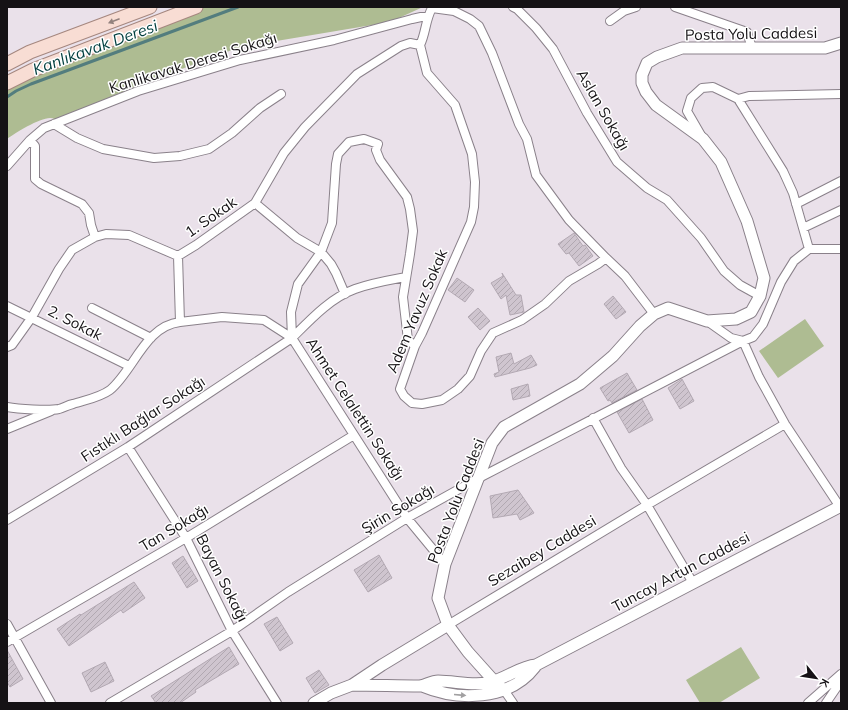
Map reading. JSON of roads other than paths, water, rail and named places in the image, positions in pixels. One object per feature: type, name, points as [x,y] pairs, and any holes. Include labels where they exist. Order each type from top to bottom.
[{"type":"main road","points":[[7,64],[30,52],[150,7]]},
{"type":"main road","points":[[7,83],[33,70],[196,7]]},
{"type":"street","points":[[610,21],[624,11],[636,7]]},
{"type":"street","points":[[675,7],[747,32],[752,48]]},
{"type":"street","name":"Adem Yavuz Sokak","points":[[432,8],[454,11],[470,19],[479,26],[492,53],[519,124],[527,139],[536,175],[569,220],[606,258],[569,281],[545,304],[522,320],[493,333],[481,351],[470,376],[458,389],[442,400],[422,404],[412,403],[404,396],[400,389],[415,346],[472,222],[475,182],[472,154],[455,105],[427,73],[420,45],[423,38],[427,17],[432,8]]},
{"type":"street","name":"Aslan Sokağı","points":[[517,8],[536,28],[552,49],[587,113],[617,162],[648,188],[667,200],[701,238],[724,271],[740,285],[760,296]]},
{"type":"street","name":"Kanlikavak Deresi Sokağı","points":[[7,166],[30,140],[44,128],[138,91],[240,60],[334,40],[412,19],[427,17]]},
{"type":"street","name":"Posta Yolu Caddesi","points":[[504,690],[491,682],[448,625],[438,598],[445,564],[480,478],[492,443],[504,427],[580,384],[612,356],[640,326],[654,314],[668,308],[707,321],[736,319],[751,312],[760,296],[764,278],[747,221],[720,162],[703,139],[656,105],[646,92],[642,83],[642,75],[647,63],[657,57],[682,48],[825,48],[841,42]]},
{"type":"street","name":"1. Sokak","points":[[7,347],[12,345],[32,317],[59,269],[72,250],[95,237],[106,234],[129,235],[178,256],[255,203],[284,153],[305,127],[357,74],[401,46],[410,43],[420,45]]},
{"type":"street","points":[[703,139],[688,111],[691,98],[702,88],[713,87],[738,99],[783,171],[796,204],[809,249],[841,248]]},
{"type":"street","points":[[54,124],[77,138],[103,149],[154,158],[180,156],[209,149],[232,133],[260,108],[281,94]]},
{"type":"street","points":[[738,99],[749,96],[841,94]]},
{"type":"street","points":[[30,140],[35,146],[35,179],[41,184],[82,204],[89,213],[95,237]]},
{"type":"street","name":"Ahmet Celalettin Sokağı","points":[[415,346],[408,340],[403,297],[413,230],[407,198],[380,160],[376,150],[378,144],[364,140],[349,142],[338,154],[332,223],[321,252],[298,284],[291,312],[292,338],[407,518],[445,564]]},
{"type":"street","points":[[796,204],[841,181]]},
{"type":"street","points":[[255,203],[297,238],[321,252],[332,264],[345,294]]},
{"type":"street","points":[[803,228],[841,210]]},
{"type":"street","name":"Şirin Sokağı","points":[[110,703],[232,631],[288,592],[407,518],[593,418],[732,346],[754,337],[763,324],[781,282],[794,261],[809,249]]},
{"type":"street","points":[[178,256],[180,322]]},
{"type":"street","points":[[606,258],[625,276],[654,314]]},
{"type":"street","name":"Fıstıklı Bağlar Sokağı","points":[[7,520],[128,447],[292,338],[329,305],[345,294],[355,289],[406,276]]},
{"type":"street","name":"2. Sokak","points":[[7,306],[129,366]]},
{"type":"street","points":[[92,308],[151,338]]},
{"type":"street","points":[[7,429],[58,409],[97,397],[110,390],[123,376],[151,338],[159,330],[172,322],[222,318],[264,320],[292,338]]},
{"type":"street","points":[[707,321],[732,338],[743,341],[759,377],[785,424],[841,506]]},
{"type":"street","points":[[7,407],[15,409],[58,409]]},
{"type":"street","points":[[593,418],[621,468],[647,505],[692,583]]},
{"type":"street","name":"Sezaibey Caddesi","points":[[314,703],[331,693],[352,685],[382,664],[785,424]]},
{"type":"street","name":"Tan Sokağı","points":[[7,642],[186,538],[354,435]]},
{"type":"street","name":"Bayan Sokağı","points":[[128,447],[186,538],[232,631],[277,703]]},
{"type":"street","name":"Tuncay Artun Caddesi","points":[[536,665],[841,506]]},
{"type":"street","points":[[7,624],[51,703]]},
{"type":"street","points":[[382,664],[388,685]]},
{"type":"street","points":[[422,686],[436,681],[470,684],[491,682],[512,675],[529,666],[536,665]]},
{"type":"street","points":[[352,685],[422,686],[434,691],[484,699],[516,684],[531,672],[536,665]]},
{"type":"street","points":[[808,703],[841,674]]},
{"type":"street","points":[[826,703],[841,681]]},
{"type":"street","points":[[484,699],[491,682]]},
{"type":"street","points":[[504,690],[513,703]]},
{"type":"waterway","name":"Kanlıkavak Deresi","points":[[7,97],[31,84],[238,7]]}]
